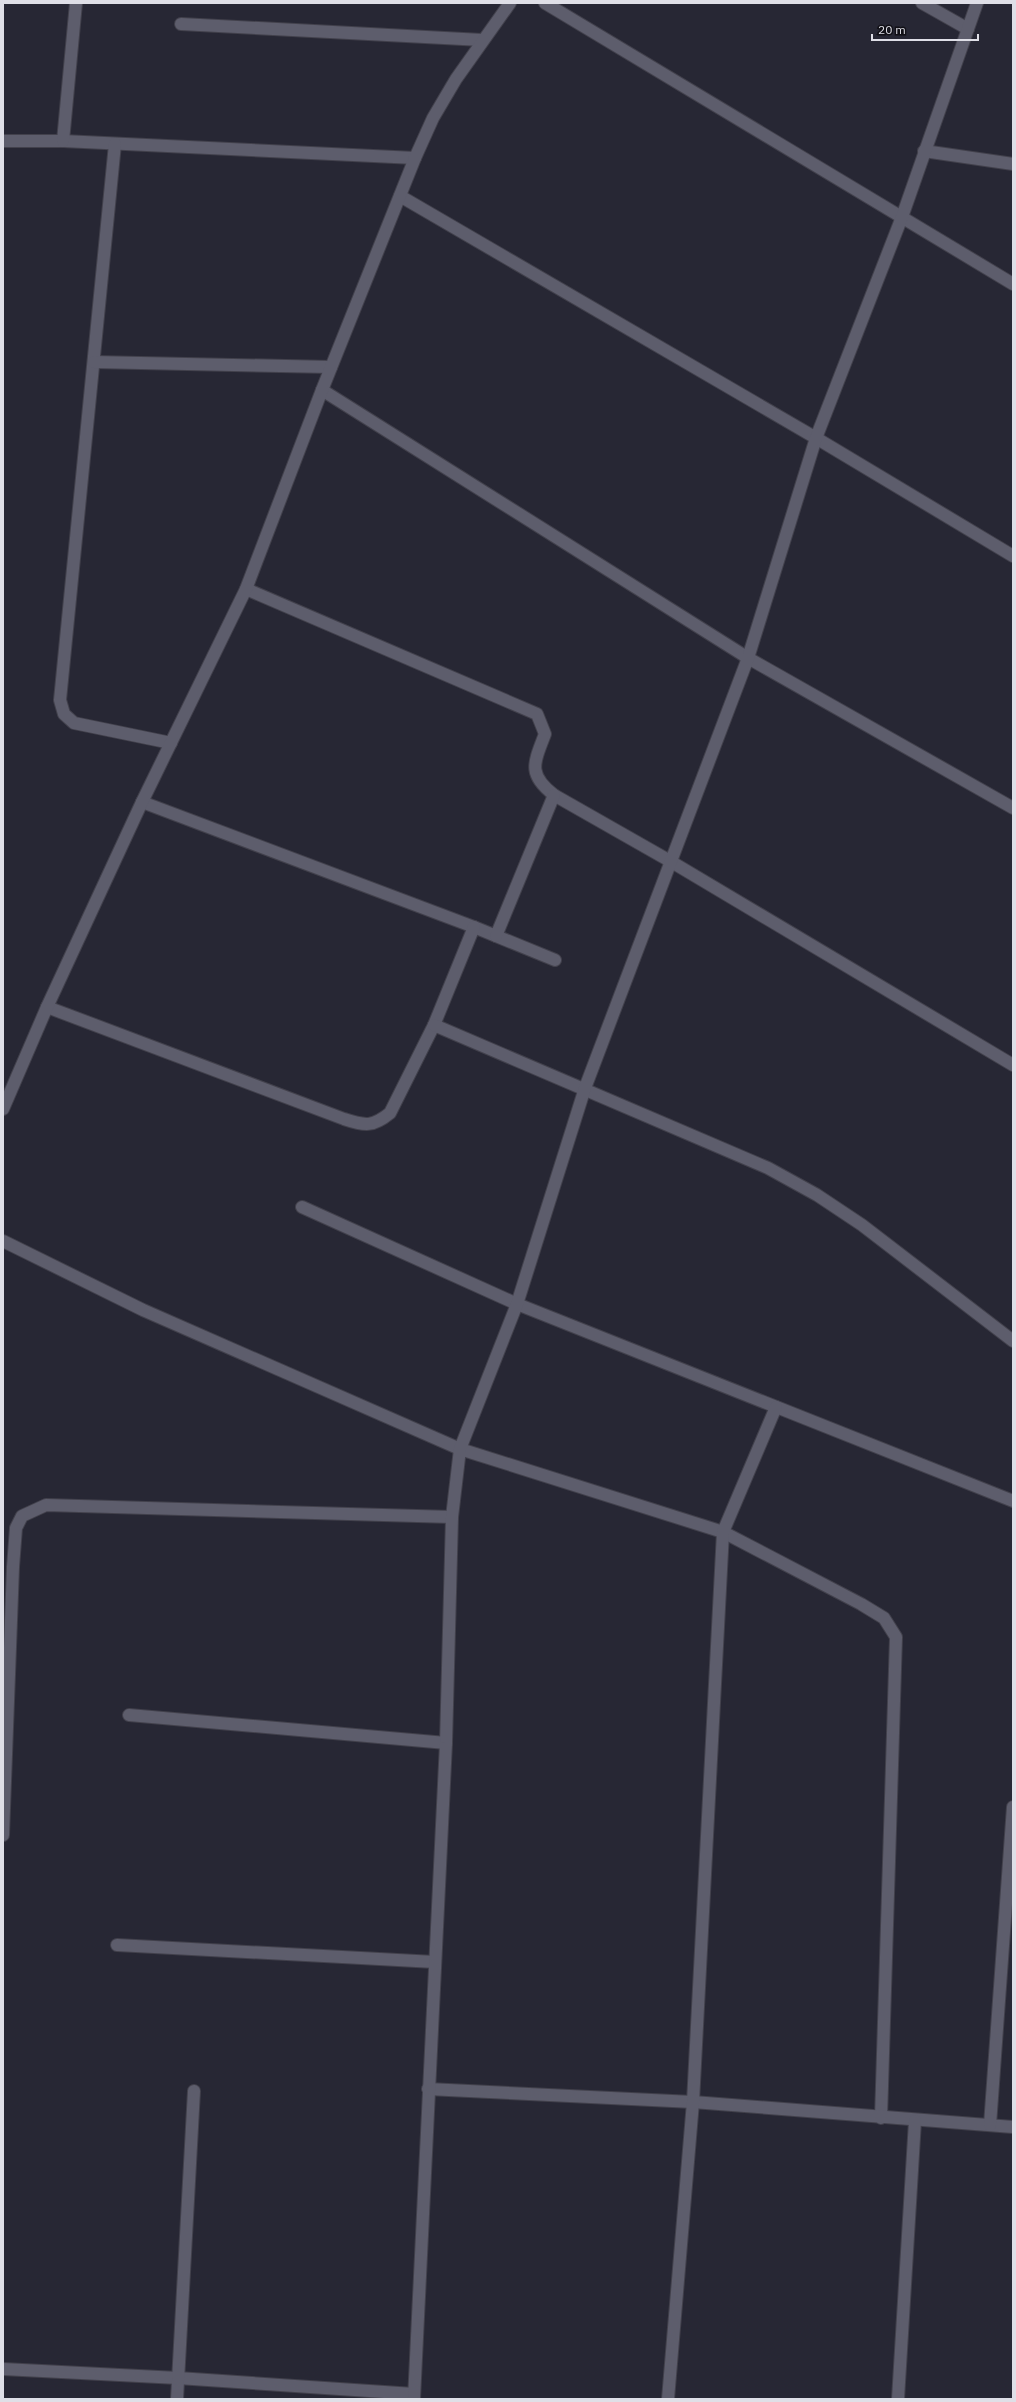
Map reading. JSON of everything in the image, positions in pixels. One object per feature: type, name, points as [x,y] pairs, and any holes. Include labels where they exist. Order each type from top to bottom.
[{"type":"street","points":[[62,141],[76,3]]},
{"type":"street","points":[[3,1109],[47,1007],[142,802],[246,589],[331,367],[415,158],[433,118],[482,40],[510,3]]},
{"type":"street","points":[[545,3],[1013,284]]},
{"type":"street","points":[[922,3],[968,29]]},
{"type":"street","points":[[3,2369],[178,2378],[414,2396],[446,1743],[452,1517],[460,1449],[517,1304],[585,1088],[748,658],[816,438],[902,217],[977,3]]},
{"type":"street","points":[[181,24],[482,40]]},
{"type":"street","points":[[3,141],[62,141],[415,158]]},
{"type":"street","points":[[115,144],[60,700],[64,714],[74,723],[171,743]]},
{"type":"street","points":[[924,151],[1013,164]]},
{"type":"street","points":[[400,196],[816,438],[1013,556]]},
{"type":"street","points":[[94,362],[331,367]]},
{"type":"street","points":[[322,390],[748,658],[1013,808]]},
{"type":"street","points":[[246,589],[537,714],[545,734],[535,759],[534,774],[542,786],[554,795],[670,861],[1013,1065]]},
{"type":"street","points":[[496,936],[554,795]]},
{"type":"street","points":[[142,802],[474,927],[555,960]]},
{"type":"street","points":[[47,1007],[360,1125],[377,1123],[390,1113],[434,1025],[474,927]]},
{"type":"street","points":[[434,1025],[585,1088],[768,1168],[817,1195],[868,1230],[1013,1341]]},
{"type":"street","points":[[302,1207],[517,1304],[1013,1501]]},
{"type":"street","points":[[3,1241],[143,1310],[460,1449],[723,1532],[861,1604],[884,1618],[896,1637],[881,2118]]},
{"type":"street","points":[[668,2399],[693,2102],[723,1532],[776,1407]]},
{"type":"street","points":[[3,1835],[8,1566],[16,1528],[22,1516],[46,1505],[452,1517]]},
{"type":"street","points":[[129,1715],[446,1743]]},
{"type":"street","points":[[990,2125],[1013,1807]]},
{"type":"street","points":[[116,1945],[435,1962]]},
{"type":"street","points":[[428,2089],[693,2102],[915,2121],[1013,2127]]},
{"type":"street","points":[[177,2399],[194,2091]]},
{"type":"street","points":[[898,2399],[915,2121]]}]
